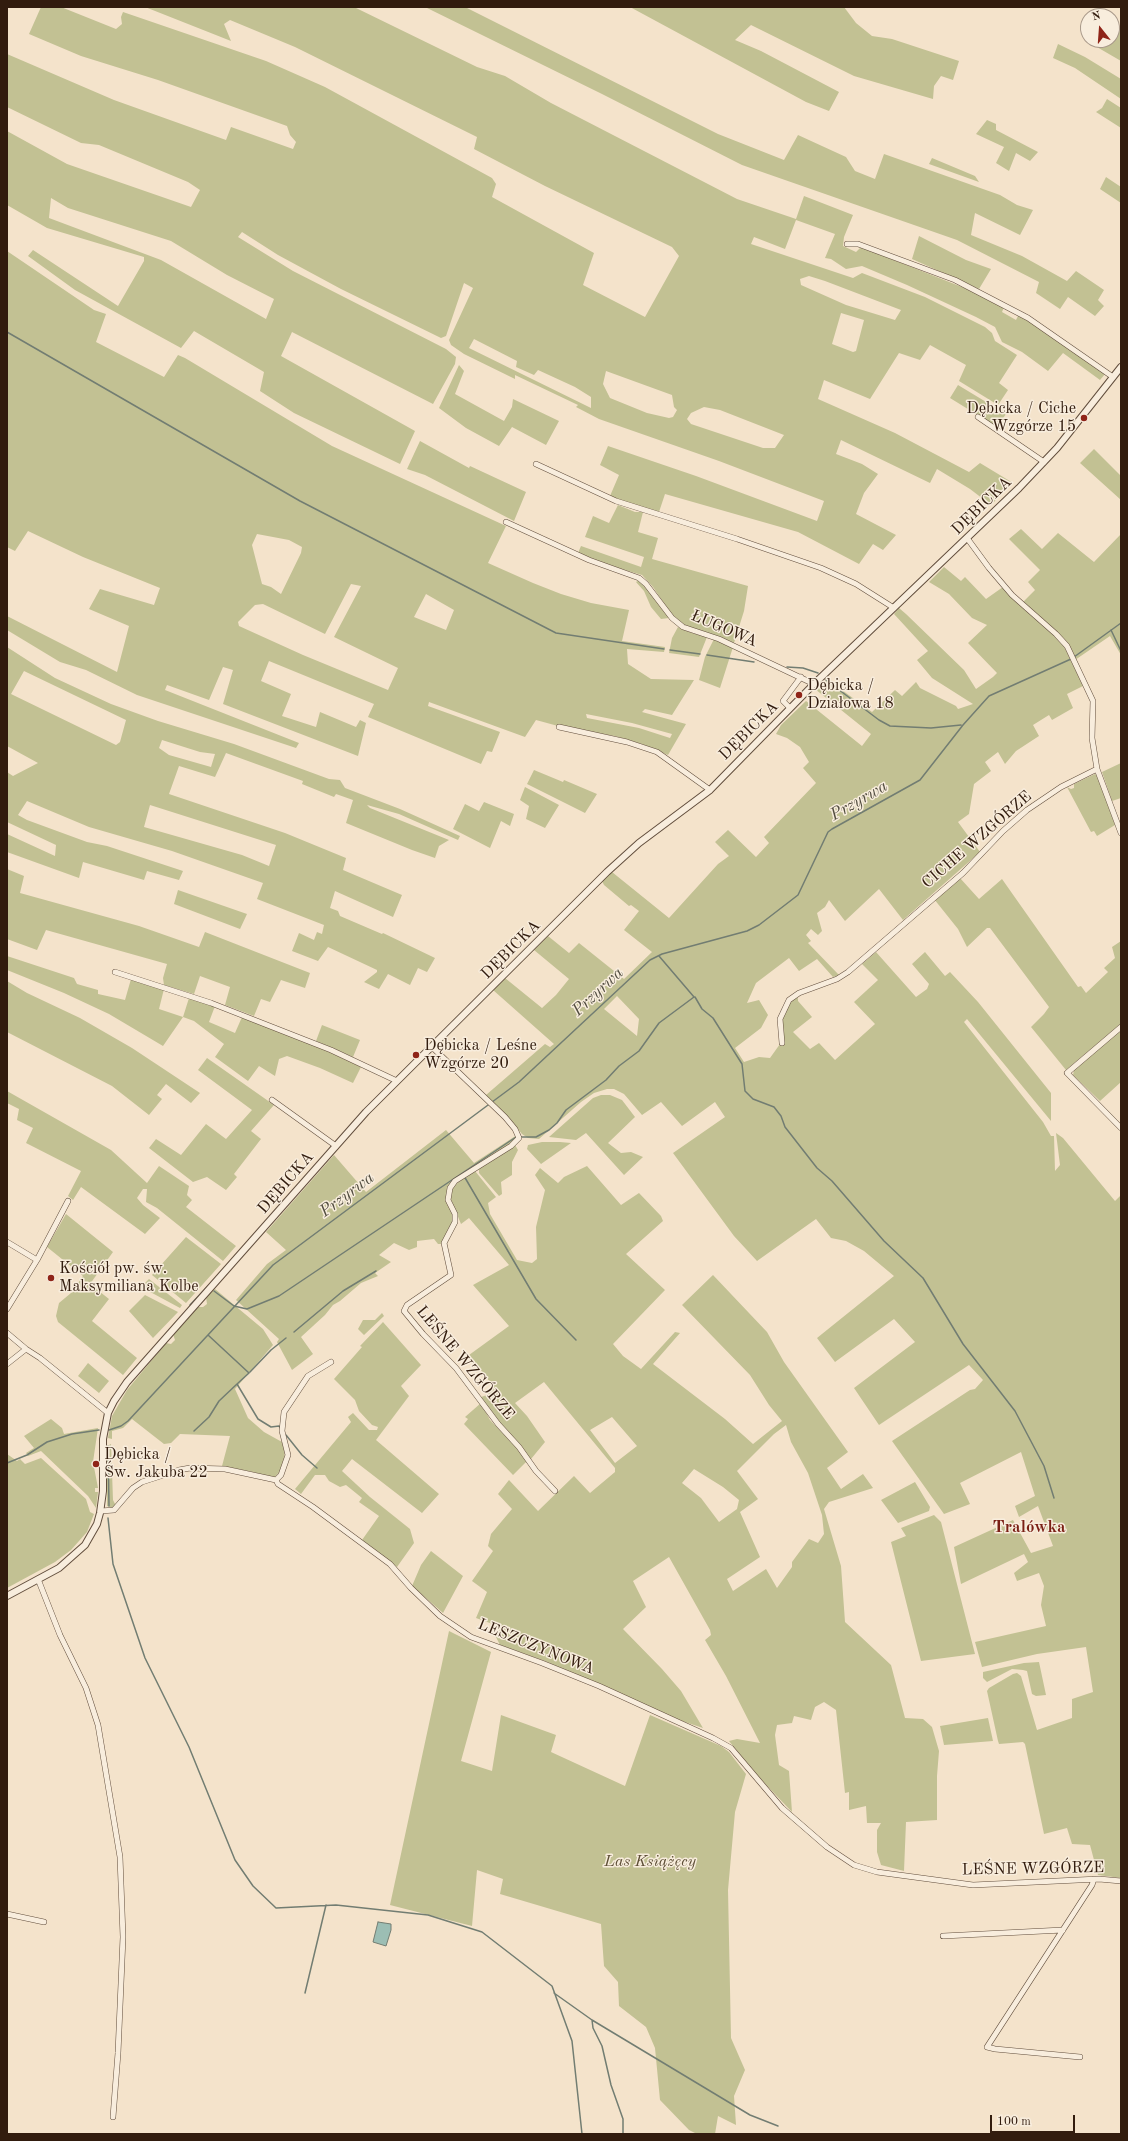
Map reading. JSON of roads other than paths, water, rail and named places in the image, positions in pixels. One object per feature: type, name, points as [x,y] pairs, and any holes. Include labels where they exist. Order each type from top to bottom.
[{"type":"street","points":[[847,244],[858,244],[955,280],[1028,318],[1113,377]]},
{"type":"street","name":"DĘBICKA","points":[[7,1596],[68,1562],[85,1545],[97,1524],[101,1511],[103,1491],[103,1439],[108,1413],[127,1382],[336,1146],[397,1081],[624,856],[710,790],[814,684],[967,538],[1044,462],[1121,367]]},
{"type":"street","points":[[978,417],[1044,462]]},
{"type":"street","points":[[536,464],[616,502],[737,539],[821,568],[856,584],[894,608]]},
{"type":"street","name":"ŁUGOWA","points":[[506,522],[589,560],[639,578],[646,584],[672,618],[683,627],[720,639],[814,684]]},
{"type":"street","points":[[967,538],[1000,582],[1063,641],[1071,655],[1093,701],[1092,738],[1097,769],[1121,832]]},
{"type":"street","points":[[790,708],[783,701],[802,678]]},
{"type":"street","points":[[559,727],[627,742],[657,752],[710,790]]},
{"type":"street","name":"CICHE WZGÓRZE","points":[[782,1043],[780,1019],[791,998],[837,979],[848,972],[963,872],[1022,814],[1053,792],[1097,769]]},
{"type":"street","points":[[115,972],[211,1003],[331,1050],[397,1081]]},
{"type":"street","points":[[1121,1027],[1067,1073],[1121,1128]]},
{"type":"street","name":"LEŚNE WZGÓRZE","points":[[432,1047],[516,1129],[519,1138],[511,1146],[455,1181],[450,1188],[448,1200],[454,1214],[455,1222],[444,1244],[451,1275],[407,1305],[404,1311],[415,1326],[456,1368],[498,1424],[519,1447],[536,1471],[555,1491]]},
{"type":"street","points":[[272,1100],[336,1146]]},
{"type":"street","points":[[7,1309],[37,1260],[68,1201]]},
{"type":"street","points":[[7,1242],[37,1260]]},
{"type":"street","points":[[7,1333],[108,1413]]},
{"type":"street","points":[[7,1364],[26,1349]]},
{"type":"street","points":[[101,1511],[114,1510],[133,1488],[142,1482],[190,1468],[225,1469],[276,1480],[281,1475],[288,1455],[282,1431],[284,1412],[308,1376],[331,1362]]},
{"type":"street","name":"LESZCZYNOWA","points":[[276,1480],[278,1484],[313,1507],[390,1564],[411,1588],[440,1616],[471,1637],[599,1686],[700,1731],[731,1748]]},
{"type":"street","points":[[38,1579],[60,1635],[86,1688],[93,1711],[104,1758],[120,1857],[123,1937],[118,2053],[113,2117]]},
{"type":"street","name":"LEŚNE WZGÓRZE","points":[[731,1748],[782,1808],[827,1847],[854,1865],[877,1872],[973,1885],[1094,1879],[1121,1882]]},
{"type":"street","points":[[1080,2057],[987,2047],[1092,1885],[1094,1879]]},
{"type":"street","points":[[7,1914],[44,1922]]},
{"type":"street","points":[[943,1936],[1063,1930]]},
{"type":"water","points":[[378,1922],[391,1924],[391,1930],[386,1946],[373,1942]]},
{"type":"waterway","points":[[7,332],[300,501],[556,633],[664,649]]},
{"type":"waterway","name":"Przyrwa","points":[[1074,657],[1121,623]]},
{"type":"waterway","points":[[1111,630],[1121,651]]},
{"type":"waterway","points":[[670,650],[700,654]]},
{"type":"waterway","points":[[707,655],[754,662]]},
{"type":"waterway","name":"Przyrwa","points":[[109,1430],[121,1426],[128,1421],[273,1265],[519,1082],[650,960],[662,954],[747,931],[759,925],[798,895],[828,832],[920,780],[963,725],[989,696],[1071,659]]},
{"type":"waterway","points":[[787,667],[803,668],[818,673]]},
{"type":"waterway","points":[[826,680],[879,720],[890,726],[931,728],[961,725]]},
{"type":"waterway","points":[[520,1137],[536,1137],[549,1130],[557,1123],[566,1110],[606,1080],[619,1066],[639,1051],[659,1023],[694,997],[659,956]]},
{"type":"waterway","points":[[695,997],[702,1009],[713,1018],[742,1064],[745,1091],[753,1099],[774,1107],[781,1116],[785,1127],[817,1168],[832,1181],[884,1241],[923,1278],[963,1344],[1015,1411],[1044,1466],[1054,1498]]},
{"type":"waterway","points":[[214,1291],[234,1306],[247,1309],[279,1296],[516,1137]]},
{"type":"waterway","points":[[464,1176],[536,1299],[576,1340]]},
{"type":"waterway","points":[[294,1332],[343,1291],[376,1271]]},
{"type":"waterway","points":[[190,1305],[208,1286]]},
{"type":"waterway","points":[[208,1335],[249,1373],[237,1384],[258,1419],[271,1427],[279,1426],[281,1429]]},
{"type":"waterway","points":[[250,1372],[271,1350],[286,1338]]},
{"type":"waterway","points":[[194,1431],[209,1417],[219,1401],[237,1384]]},
{"type":"waterway","name":"Przyrwa","points":[[7,1463],[27,1455],[47,1442],[72,1434],[99,1430]]},
{"type":"waterway","points":[[286,1435],[302,1455],[317,1468]]},
{"type":"waterway","points":[[108,1446],[109,1506]]},
{"type":"waterway","points":[[108,1518],[113,1564],[145,1658],[189,1747],[235,1860],[253,1886],[276,1908],[336,1905],[428,1915],[482,1932],[552,1986],[572,2041],[582,2134]]},
{"type":"waterway","points":[[305,1993],[326,1905]]},
{"type":"waterway","points":[[554,1993],[592,2020],[593,2028],[602,2046],[611,2085],[623,2119],[623,2134]]},
{"type":"waterway","points":[[592,2020],[750,2115],[778,2126]]},
{"type":"place","name":"Dębicka / Ciche Wzgórze 15","points":[[1084,418]]},
{"type":"place","name":"Dębicka / Działowa 18","points":[[799,695]]},
{"type":"place","name":"Dębicka / Leśne Wzgórze 20","points":[[416,1055]]},
{"type":"place","name":"Kościół pw. św. Maksymiliana Kolbe","points":[[51,1278]]},
{"type":"place","name":"Dębicka / Św. Jakuba 22","points":[[96,1464]]},
{"type":"district","name":"Tralówka","points":[[1029,1528]]},
{"type":"park label","name":"Las Książęcy","points":[[650,1862]]}]
